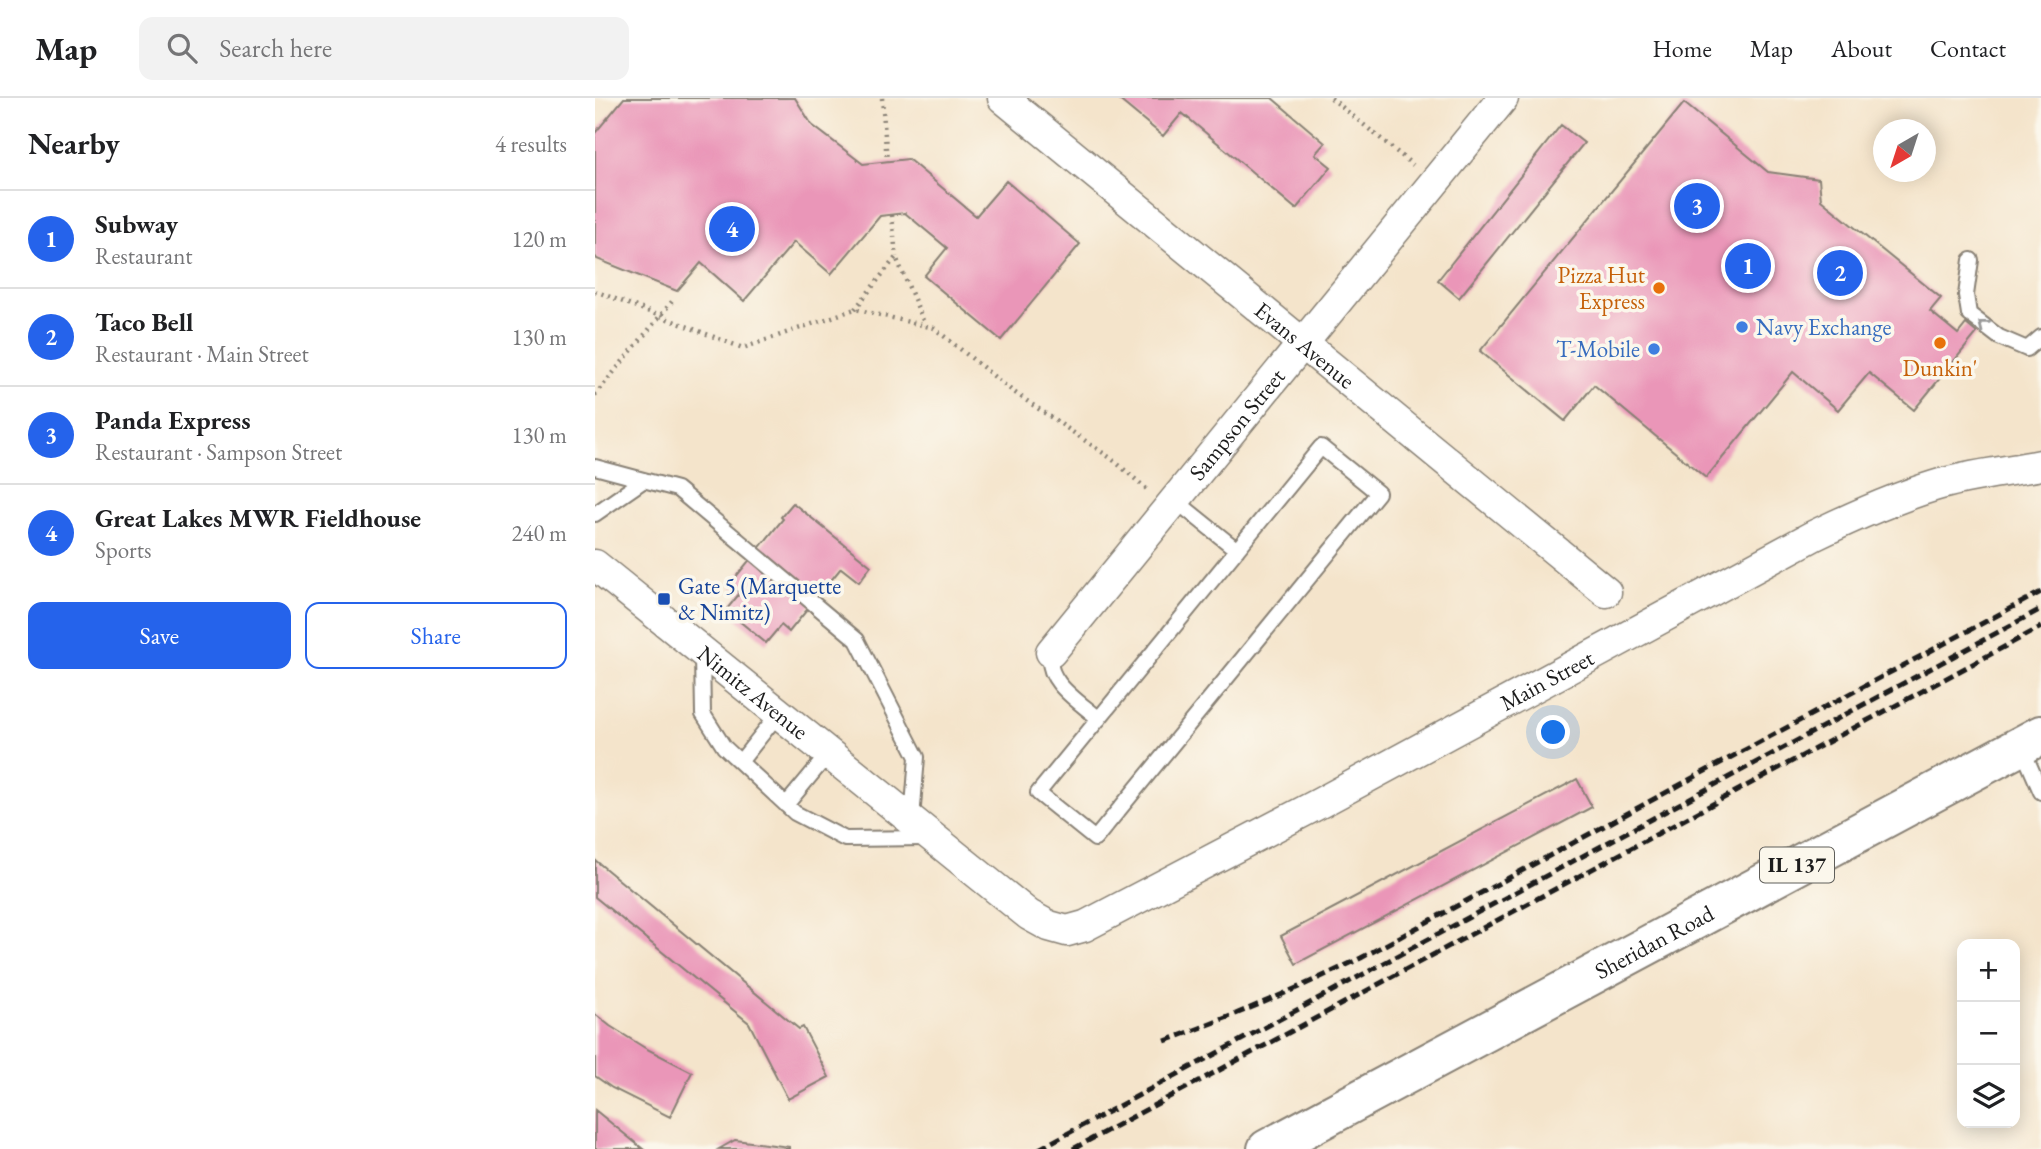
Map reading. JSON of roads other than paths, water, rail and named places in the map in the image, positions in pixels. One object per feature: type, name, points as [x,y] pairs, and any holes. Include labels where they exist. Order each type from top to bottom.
[{"type":"highway","name":"Sheridan Road","points":[[1267,1149],[2031,740]]},
{"type":"street","name":"Evans Avenue","points":[[1003,98],[1606,593]]},
{"type":"street","name":"Sampson Street","points":[[1051,652],[1503,98]]},
{"type":"street","name":"Main Street","points":[[1067,931],[1085,926],[1319,803],[1847,520],[1934,486],[2041,465]]},
{"type":"street","name":"Nimitz Avenue","points":[[595,565],[1029,915],[1049,926],[1067,931]]},
{"type":"lane","points":[[1971,260],[1966,295],[1969,314],[1999,337],[2027,349],[2041,337]]},
{"type":"lane","points":[[1321,447],[1378,493],[1095,839],[1038,793],[1099,719],[1321,447]]},
{"type":"lane","points":[[595,467],[677,489],[857,640],[917,757],[912,819]]},
{"type":"lane","points":[[595,514],[643,480]]},
{"type":"lane","points":[[1172,504],[1237,550]]},
{"type":"lane","points":[[702,651],[703,714],[724,747],[795,813],[845,839],[935,838]]},
{"type":"lane","points":[[1051,652],[1049,658],[1052,677],[1099,719]]},
{"type":"lane","points":[[740,762],[779,713]]},
{"type":"lane","points":[[2031,740],[2041,792]]},
{"type":"lane","points":[[786,804],[829,753]]},
{"type":"railway","points":[[1165,1041],[1264,1002],[1361,958],[2041,592]]},
{"type":"railway","points":[[1039,1149],[2041,609]]},
{"type":"railway","points":[[1073,1149],[2041,627]]},
{"type":"place","name":"Panda Express","points":[[1697,206]]},
{"type":"place","name":"Great Lakes MWR Fieldhouse","points":[[732,229]]},
{"type":"place","name":"Subway","points":[[1748,266]]},
{"type":"place","name":"Taco Bell","points":[[1840,273]]},
{"type":"place","name":"Pizza Hut Express","points":[[1659,288]]},
{"type":"place","name":"Navy Exchange","points":[[1742,327]]},
{"type":"place","name":"Dunkin'","points":[[1940,343]]},
{"type":"place","name":"T-Mobile","points":[[1654,349]]},
{"type":"place","name":"Gate 5 (Marquette & Nimitz)","points":[[664,599]]}]
